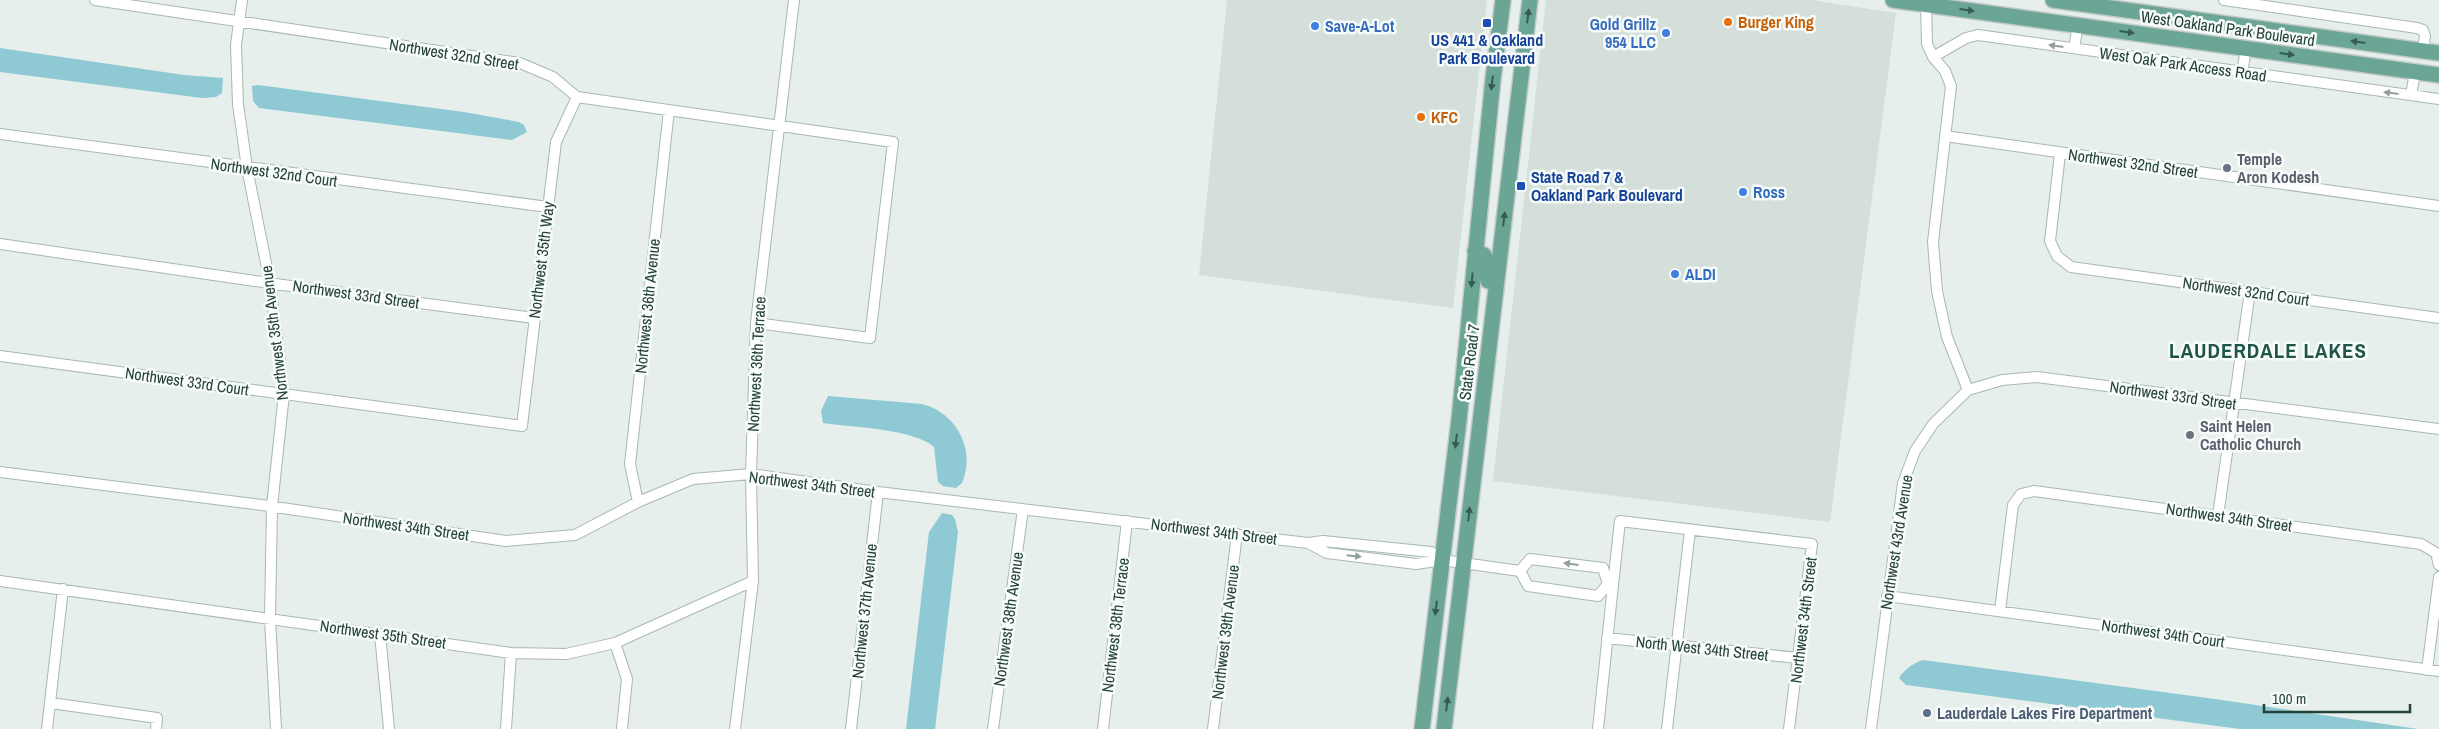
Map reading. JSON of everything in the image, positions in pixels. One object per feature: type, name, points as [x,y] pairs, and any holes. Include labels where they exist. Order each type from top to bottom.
[{"type":"main road","name":"State Road 7","points":[[1422,729],[1459,420],[1475,251],[1503,0]]},
{"type":"main road","name":"State Road 7","points":[[1444,729],[1530,0]]},
{"type":"main road","name":"West Oakland Park Boulevard","points":[[1893,0],[1926,2],[2439,76]]},
{"type":"main road","name":"West Oakland Park Boulevard","points":[[2054,0],[2080,2],[2439,53]]},
{"type":"main road","points":[[1475,251],[1484,254],[1489,270],[1480,345],[1486,369]]},
{"type":"street","name":"Northwest 32nd Street","points":[[96,0],[520,63],[553,77],[577,97]]},
{"type":"street","name":"Northwest 35th Avenue","points":[[242,0],[236,76],[247,168],[270,283],[284,394],[272,506],[270,619],[276,729]]},
{"type":"street","name":"Northwest 36th Terrace","points":[[735,729],[753,581],[751,474],[756,323],[794,0]]},
{"type":"street","points":[[2224,0],[2417,28],[2423,30],[2425,36],[2423,51]]},
{"type":"street","points":[[1926,2],[1927,44],[1933,57],[1945,71],[1951,86],[1933,242],[1937,291],[1947,337],[1968,390]]},
{"type":"street","points":[[2074,48],[2078,25]]},
{"type":"street","name":"West Oak Park Access Road","points":[[1933,57],[1966,38],[1978,36],[2439,99]]},
{"type":"street","points":[[2242,73],[2246,49]]},
{"type":"street","points":[[2411,95],[2415,72]]},
{"type":"street","points":[[577,97],[893,142],[870,338],[756,323]]},
{"type":"street","name":"Northwest 35th Way","points":[[522,426],[556,142],[577,97]]},
{"type":"street","name":"Northwest 36th Avenue","points":[[638,502],[630,464],[669,110]]},
{"type":"street","name":"Northwest 32nd Court","points":[[0,134],[548,208]]},
{"type":"street","name":"Northwest 32nd Street","points":[[1945,136],[2060,154],[2439,206]]},
{"type":"street","name":"Northwest 32nd Court","points":[[2060,154],[2050,241],[2057,256],[2072,267],[2439,318]]},
{"type":"street","name":"Northwest 33rd Street","points":[[0,244],[270,283],[534,318]]},
{"type":"street","points":[[2218,516],[2250,291]]},
{"type":"street","name":"Northwest 33rd Court","points":[[0,356],[522,426]]},
{"type":"street","name":"Northwest 33rd Street","points":[[1968,390],[2002,380],[2037,376],[2439,429]]},
{"type":"street","name":"Northwest 43rd Avenue","points":[[1871,729],[1903,483],[1915,450],[1933,424],[1968,390]]},
{"type":"street","name":"Northwest 34th Street","points":[[0,472],[272,506],[506,541],[575,535],[638,502],[694,479],[751,474],[878,492],[1308,543],[1327,553],[1416,564],[1442,560],[1520,571]]},
{"type":"street","name":"Northwest 37th Avenue","points":[[851,729],[878,492]]},
{"type":"street","name":"Northwest 34th Street","points":[[2000,610],[2013,505],[2021,494],[2034,492],[2421,544],[2436,552],[2439,565]]},
{"type":"street","name":"Northwest 38th Avenue","points":[[994,729],[1023,509]]},
{"type":"street","name":"Northwest 38th Terrace","points":[[1103,729],[1127,521]]},
{"type":"street","name":"Northwest 34th Street","points":[[1598,729],[1610,584],[1620,521],[1812,544],[1789,729]]},
{"type":"street","points":[[1667,729],[1690,530]]},
{"type":"street","name":"Northwest 39th Avenue","points":[[1213,729],[1237,534]]},
{"type":"street","points":[[1530,558],[1603,568],[1610,584],[1598,596],[1528,586],[1520,571],[1530,558]]},
{"type":"street","points":[[2427,670],[2439,577]]},
{"type":"street","name":"Northwest 35th Street","points":[[0,581],[511,652],[566,654],[615,643],[753,581]]},
{"type":"street","points":[[47,729],[63,589]]},
{"type":"street","name":"Northwest 34th Court","points":[[1887,596],[2439,671]]},
{"type":"street","points":[[380,634],[389,729]]},
{"type":"street","name":"North West 34th Street","points":[[1607,638],[1798,658]]},
{"type":"street","points":[[615,643],[627,679],[622,729]]},
{"type":"street","points":[[506,729],[511,652]]},
{"type":"street","points":[[51,703],[157,718],[156,729]]},
{"type":"shaded area","points":[[1227,0],[1487,0],[1453,308],[1199,275]]},
{"type":"shaded area","points":[[1546,0],[1811,0],[1896,13],[1830,522],[1493,481]]},
{"type":"water","points":[[0,48],[184,75],[223,78],[222,93],[216,97],[202,98],[0,72]]},
{"type":"water","points":[[258,85],[464,112],[519,122],[524,125],[527,132],[512,140],[259,108],[253,101],[252,86]]},
{"type":"water","points":[[828,396],[922,404],[945,416],[954,424],[965,446],[967,458],[962,483],[956,488],[943,486],[938,482],[934,447],[925,441],[898,433],[823,423],[821,411]]},
{"type":"water","points":[[942,513],[952,515],[958,532],[935,729],[906,729],[929,532]]},
{"type":"water","points":[[1923,660],[2215,699],[2418,729],[2240,729],[1906,685],[1899,678],[1909,667]]},
{"type":"place","name":"Burger King","points":[[1728,22]]},
{"type":"place","name":"US 441 & Oakland Park Boulevard","points":[[1487,23]]},
{"type":"place","name":"Save-A-Lot","points":[[1315,26]]},
{"type":"place","name":"Gold Grillz 954 LLC","points":[[1666,33]]},
{"type":"place","name":"KFC","points":[[1421,117]]},
{"type":"place","name":"Temple Aron Kodesh","points":[[2227,168]]},
{"type":"place","name":"State Road 7 & Oakland Park Boulevard","points":[[1521,186]]},
{"type":"place","name":"Ross","points":[[1743,192]]},
{"type":"place","name":"ALDI","points":[[1675,274]]},
{"type":"place","name":"Saint Helen Catholic Church","points":[[2190,435]]},
{"type":"place","name":"Lauderdale Lakes Fire Department","points":[[1927,713]]},
{"type":"district","name":"LAUDERDALE LAKES","points":[[2268,350]]}]
